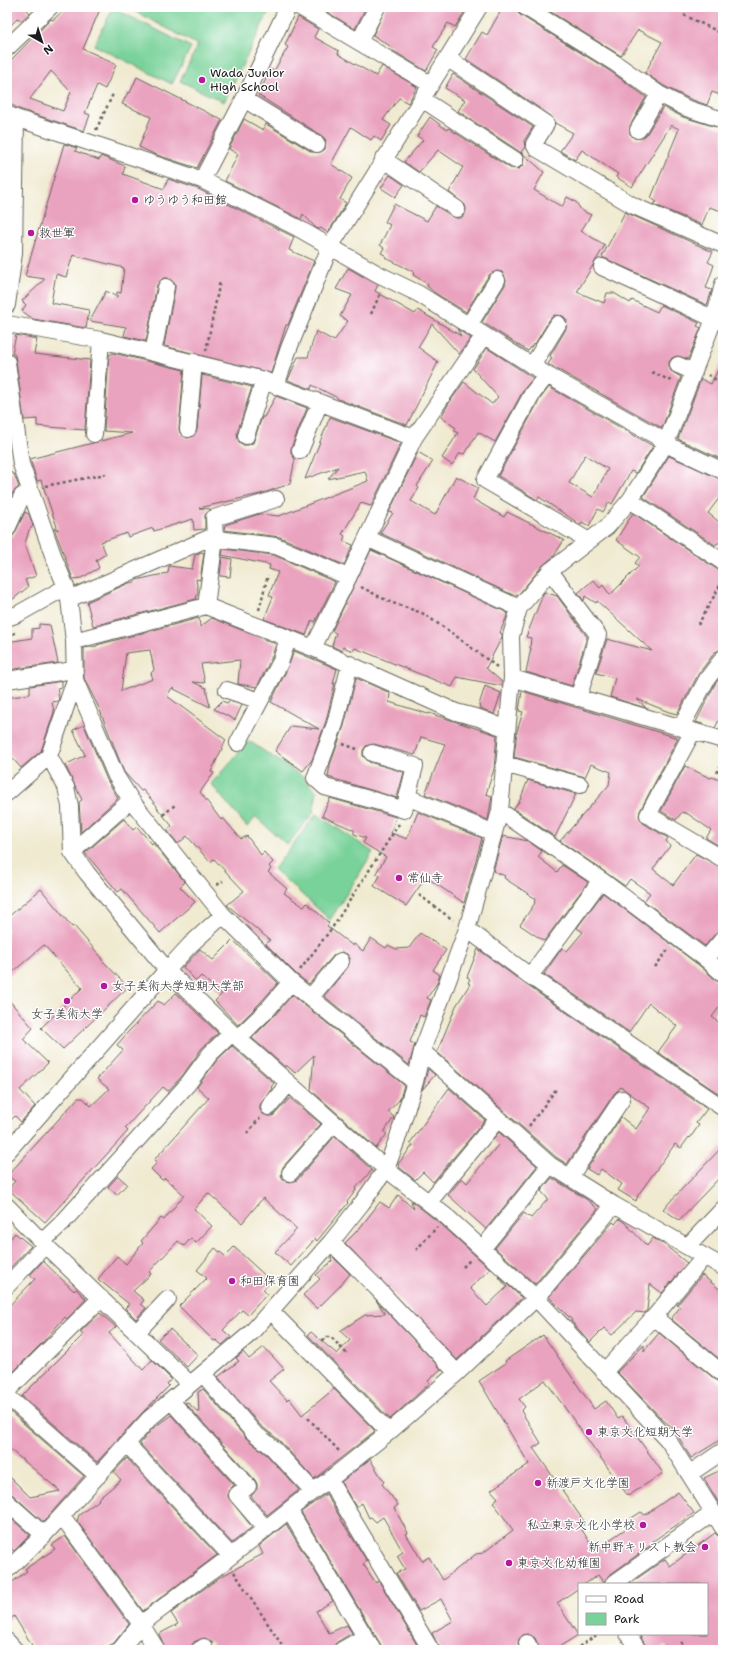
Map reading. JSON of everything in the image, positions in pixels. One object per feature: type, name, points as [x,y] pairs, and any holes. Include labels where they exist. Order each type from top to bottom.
[{"type":"street","points":[[10,40],[50,7]]},
{"type":"street","points":[[202,180],[244,99],[288,7]]},
{"type":"street","points":[[300,7],[430,84]]},
{"type":"street","points":[[359,42],[377,7]]},
{"type":"street","points":[[246,436],[270,383],[289,348],[330,247],[383,159],[479,7]]},
{"type":"street","points":[[525,7],[615,63],[659,94],[686,108],[723,120]]},
{"type":"street","points":[[447,58],[546,124],[534,144],[536,148],[634,206],[723,244]]},
{"type":"street","points":[[638,130],[659,94]]},
{"type":"street","points":[[244,99],[318,144]]},
{"type":"street","points":[[422,99],[515,160]]},
{"type":"street","points":[[7,306],[14,253],[11,116],[202,180],[296,227],[387,279],[419,294],[547,375],[666,443],[723,471]]},
{"type":"street","points":[[383,159],[457,209]]},
{"type":"street","points":[[602,267],[714,319]]},
{"type":"street","points":[[469,325],[497,280]]},
{"type":"street","points":[[11,1561],[44,1536],[149,1419],[251,1334],[331,1242],[362,1203],[386,1168],[397,1140],[415,1082],[422,1051],[467,929],[500,811],[512,678],[511,636],[519,608],[550,571],[607,527],[630,500],[666,443],[714,319],[723,284]]},
{"type":"street","points":[[152,353],[166,287]]},
{"type":"street","points":[[7,324],[101,340],[198,363],[270,383],[414,438]]},
{"type":"street","points":[[532,366],[558,324]]},
{"type":"street","points":[[313,648],[348,578],[414,438],[484,335]]},
{"type":"street","points":[[94,434],[101,340]]},
{"type":"street","points":[[7,362],[14,462],[31,491],[67,593],[74,641],[74,675],[49,756],[7,793]]},
{"type":"street","points":[[188,429],[198,363]]},
{"type":"street","points":[[678,365],[694,372]]},
{"type":"street","points":[[547,375],[532,394],[485,480],[589,542]]},
{"type":"street","points":[[300,451],[320,402]]},
{"type":"street","points":[[7,529],[22,496],[31,491]]},
{"type":"street","points":[[206,606],[215,539],[214,518],[276,499]]},
{"type":"street","points":[[630,500],[723,562]]},
{"type":"street","points":[[7,618],[67,593],[210,538],[276,546],[348,578]]},
{"type":"street","points":[[367,538],[519,608]]},
{"type":"street","points":[[550,571],[598,635],[578,698]]},
{"type":"street","points":[[74,641],[206,606],[313,648],[456,712],[479,718],[507,729]]},
{"type":"street","points":[[238,743],[280,663],[288,639]]},
{"type":"street","points":[[723,658],[707,679],[687,729],[648,815],[723,859]]},
{"type":"street","points":[[350,664],[335,724],[314,778],[325,787],[383,803],[405,804],[494,833]]},
{"type":"street","points":[[7,680],[74,675]]},
{"type":"street","points":[[74,675],[116,776],[131,800],[223,915],[291,982],[415,1082]]},
{"type":"street","points":[[512,678],[723,740]]},
{"type":"street","points":[[227,690],[260,702]]},
{"type":"street","points":[[372,753],[415,766],[405,804]]},
{"type":"street","points":[[49,756],[66,787],[70,806],[72,852],[87,873],[167,970],[235,1036],[386,1168],[447,1217],[536,1298],[668,1440],[723,1528]]},
{"type":"street","points":[[504,764],[580,785]]},
{"type":"street","points":[[72,852],[131,800]]},
{"type":"street","points":[[500,811],[601,880],[706,958],[710,964],[723,974]]},
{"type":"street","points":[[530,976],[601,880]]},
{"type":"street","points":[[7,1152],[167,970],[223,915]]},
{"type":"street","points":[[467,929],[530,976],[723,1108]]},
{"type":"street","points":[[706,958],[723,939]]},
{"type":"street","points":[[310,998],[341,961]]},
{"type":"street","points":[[7,1286],[43,1244],[187,1085],[210,1054],[267,1010],[291,982]]},
{"type":"street","points":[[422,1051],[550,1165],[614,1205],[723,1267]]},
{"type":"street","points":[[269,1107],[289,1083]]},
{"type":"street","points":[[570,1177],[622,1099]]},
{"type":"street","points":[[429,1202],[498,1119]]},
{"type":"street","points":[[290,1173],[334,1122]]},
{"type":"street","points":[[482,1249],[550,1165]]},
{"type":"street","points":[[120,1650],[141,1624],[329,1480],[389,1432],[457,1373],[536,1298],[614,1205]]},
{"type":"street","points":[[7,1206],[43,1244],[190,1384]]},
{"type":"street","points":[[688,1246],[723,1209]]},
{"type":"street","points":[[331,1242],[376,1287],[457,1373]]},
{"type":"street","points":[[604,1372],[654,1317],[704,1257]]},
{"type":"street","points":[[7,1390],[101,1298]]},
{"type":"street","points":[[137,1332],[168,1298]]},
{"type":"street","points":[[271,1311],[389,1432]]},
{"type":"street","points":[[654,1317],[723,1374]]},
{"type":"street","points":[[203,1374],[253,1432],[273,1448],[313,1492]]},
{"type":"street","points":[[7,1396],[98,1476]]},
{"type":"street","points":[[170,1401],[248,1486],[237,1495],[266,1529]]},
{"type":"street","points":[[126,1444],[228,1558]]},
{"type":"street","points":[[689,1474],[723,1451]]},
{"type":"street","points":[[329,1480],[431,1650]]},
{"type":"street","points":[[7,1502],[44,1536]]},
{"type":"street","points":[[290,1510],[369,1643],[342,1650]]},
{"type":"street","points":[[614,1583],[713,1513]]},
{"type":"street","points":[[62,1516],[141,1624],[157,1650]]},
{"type":"street","points":[[629,1635],[638,1650]]},
{"type":"street","points":[[7,1641],[15,1650]]},
{"type":"path","points":[[684,15],[723,34]]},
{"type":"path","points":[[90,142],[114,92]]},
{"type":"path","points":[[371,314],[387,279]]},
{"type":"path","points":[[198,363],[220,281]]},
{"type":"path","points":[[652,372],[686,389]]},
{"type":"path","points":[[31,491],[48,485],[106,474]]},
{"type":"path","points":[[254,626],[268,575]]},
{"type":"path","points":[[348,578],[390,602],[422,613],[452,633],[512,678]]},
{"type":"path","points":[[698,625],[723,580]]},
{"type":"path","points":[[329,740],[372,753]]},
{"type":"path","points":[[717,773],[723,760]]},
{"type":"path","points":[[291,982],[332,928],[399,824],[405,804]]},
{"type":"path","points":[[419,895],[467,929]]},
{"type":"path","points":[[655,967],[677,937]]},
{"type":"path","points":[[520,1139],[557,1088]]},
{"type":"path","points":[[247,1133],[269,1107]]},
{"type":"path","points":[[416,1250],[447,1217]]},
{"type":"path","points":[[310,1352],[326,1337],[331,1338],[348,1355]]},
{"type":"path","points":[[308,1418],[350,1463]]},
{"type":"path","points":[[228,1558],[285,1650]]},
{"type":"path","points":[[574,1650],[596,1635]]},
{"type":"path","points":[[681,1642],[686,1650]]},
{"type":"green space","points":[[127,7],[271,7],[224,102],[180,81],[198,45]]},
{"type":"green space","points":[[113,8],[191,47],[172,84],[94,45]]},
{"type":"green space","points":[[249,741],[303,777],[317,792],[313,813],[287,845],[256,817],[247,827],[211,784]]},
{"type":"green space","points":[[316,814],[373,852],[330,920],[274,869]]},
{"type":"building","points":[[7,7],[28,7],[26,9],[30,13],[21,21],[18,18],[7,29]]},
{"type":"building","points":[[67,7],[101,7],[83,49],[116,65],[105,89],[97,85],[85,113],[90,115],[84,131],[19,109],[7,102],[7,64],[51,19],[53,20]],"holes":[[[51,71],[71,92],[63,111],[30,99]]]},
{"type":"building","points":[[319,7],[366,7],[355,29]]},
{"type":"building","points":[[386,7],[453,7],[464,13],[455,27],[448,23],[433,47],[438,50],[426,71],[392,50],[393,48],[373,35]]},
{"type":"building","points":[[503,7],[516,7],[517,12],[520,15],[610,71],[646,97],[630,126],[630,134],[634,138],[642,138],[646,135],[663,107],[683,117],[723,129],[722,211],[709,207],[702,225],[653,204],[657,202],[651,198],[679,129],[671,125],[632,187],[616,177],[618,174],[582,150],[575,160],[560,151],[573,133],[555,123],[551,116],[466,59],[482,32],[487,35]]},
{"type":"building","points":[[543,7],[723,7],[723,96],[712,92],[707,105],[690,99],[664,86],[645,73],[662,42],[638,30],[621,56]]},
{"type":"building","points":[[298,17],[318,29],[314,37],[339,51],[338,54],[376,76],[382,66],[417,87],[408,103],[399,98],[383,120],[391,125],[381,141],[374,136],[371,140],[351,127],[331,164],[352,178],[340,199],[346,203],[328,233],[321,228],[316,228],[303,214],[301,219],[225,181],[238,154],[229,149],[244,119],[263,130],[266,124],[312,152],[321,152],[325,149],[326,140],[322,136],[258,95],[269,69],[274,71],[288,47],[285,45]]},
{"type":"building","points":[[453,74],[533,127],[524,141],[525,147],[521,152],[544,172],[534,190],[562,207],[567,197],[576,202],[581,210],[591,215],[581,231],[605,245],[577,292],[604,303],[607,293],[614,293],[630,303],[632,300],[657,312],[661,305],[699,323],[697,326],[701,328],[688,359],[677,356],[672,358],[669,362],[671,371],[681,377],[662,428],[548,364],[552,358],[550,356],[566,329],[567,320],[563,316],[554,315],[550,319],[535,344],[534,343],[528,351],[482,322],[505,285],[506,280],[502,272],[497,271],[489,275],[466,312],[435,293],[427,286],[428,284],[413,275],[414,272],[386,258],[385,255],[381,253],[384,248],[380,245],[390,225],[385,222],[394,204],[427,221],[436,206],[456,218],[461,218],[465,214],[465,205],[449,192],[463,167],[438,150],[419,172],[404,162],[423,140],[417,136],[430,117],[447,130],[448,128],[510,168],[519,169],[523,165],[524,156],[520,152],[458,111],[465,100],[445,88]]},
{"type":"building","points":[[137,77],[222,120],[197,168],[154,154],[139,147],[151,117],[122,104],[128,92],[130,93]]},
{"type":"building","points":[[64,144],[77,148],[75,151],[99,160],[101,156],[125,166],[123,174],[164,189],[168,179],[198,189],[294,237],[289,250],[314,261],[288,325],[286,325],[271,373],[164,346],[175,288],[175,284],[168,278],[163,278],[157,285],[146,341],[124,336],[126,327],[90,321],[106,291],[117,297],[117,292],[121,293],[124,268],[73,255],[66,277],[56,274],[51,303],[89,310],[86,328],[33,319],[22,311],[26,305],[22,301],[45,279],[25,276]]},
{"type":"building","points":[[390,175],[404,185],[395,197],[381,188]]},
{"type":"building","points":[[625,212],[713,252],[708,262],[714,265],[706,288],[712,290],[707,305],[602,257]]},
{"type":"building","points":[[348,268],[378,285],[375,291],[415,314],[418,310],[461,336],[457,329],[471,338],[459,354],[432,324],[418,347],[438,362],[407,425],[338,399],[312,385],[311,389],[288,380],[298,357],[308,357],[316,331],[334,341],[348,321],[340,316],[352,295],[336,289]]},
{"type":"building","points":[[16,335],[37,339],[34,354],[90,360],[85,430],[37,426],[37,419],[24,420],[15,355],[12,353]]},
{"type":"building","points":[[487,348],[533,378],[524,389],[495,442],[478,432],[465,454],[460,453],[452,465],[442,458],[458,433],[454,431],[456,428],[441,417],[449,403],[464,382],[492,404],[498,397],[473,369]]},
{"type":"building","points":[[113,353],[184,370],[179,429],[180,433],[187,438],[192,437],[197,430],[202,375],[252,387],[237,433],[239,442],[243,445],[253,443],[262,417],[264,417],[276,396],[307,408],[291,448],[291,453],[295,459],[290,484],[260,494],[199,508],[211,509],[205,515],[205,529],[194,530],[193,519],[154,531],[153,528],[128,537],[127,533],[101,542],[106,554],[96,560],[99,568],[81,578],[73,579],[54,528],[58,530],[41,480],[37,481],[30,459],[132,433],[104,431],[109,355]]},
{"type":"building","points":[[723,360],[723,460],[678,439],[701,379],[711,384]]},
{"type":"building","points":[[549,387],[653,446],[636,473],[631,471],[612,504],[609,502],[603,512],[598,509],[589,526],[582,522],[581,525],[539,497],[537,500],[498,476],[540,399]],"holes":[[[585,455],[608,469],[593,497],[569,483]]]},
{"type":"building","points":[[330,417],[401,443],[371,506],[361,503],[342,534],[345,536],[343,541],[353,545],[344,565],[280,537],[224,530],[225,525],[259,514],[279,516],[368,481],[365,471],[328,479],[338,467],[305,479]]},
{"type":"building","points":[[418,452],[433,461],[417,486],[419,488],[411,501],[435,515],[456,476],[478,488],[473,499],[504,517],[507,512],[564,540],[554,556],[543,565],[518,595],[516,594],[515,596],[380,533],[393,513],[389,512]]},
{"type":"building","points":[[669,456],[723,480],[723,490],[720,497],[708,513],[723,525],[723,540],[715,545],[643,497]]},
{"type":"building","points":[[7,471],[14,474],[19,487],[13,492],[7,506]]},
{"type":"building","points":[[25,512],[29,514],[33,526],[29,530],[25,544],[36,576],[25,580],[28,587],[7,604],[7,538],[12,537],[15,533]]},
{"type":"building","points":[[633,513],[718,570],[723,571],[723,649],[715,652],[699,673],[677,714],[637,699],[646,708],[610,697],[615,678],[596,673],[607,639],[652,651],[597,601],[596,603],[585,596],[584,601],[578,593],[593,580],[600,588],[603,585],[610,595],[639,566],[635,563],[640,557],[616,540]]},
{"type":"building","points":[[223,549],[274,555],[335,582],[315,622],[312,620],[306,635],[264,619],[273,597],[269,595],[278,572],[269,569],[270,565],[222,555]]},
{"type":"building","points":[[371,550],[508,613],[500,633],[502,634],[502,637],[486,668],[502,682],[502,686],[457,677],[452,687],[355,648],[353,651],[343,647],[342,651],[332,646],[336,633],[332,631]]},
{"type":"building","points":[[201,552],[204,553],[200,580],[196,579],[198,592],[196,599],[93,626],[87,602],[129,583],[135,582],[136,580],[168,573],[169,566],[192,569],[195,555]]},
{"type":"building","points":[[222,557],[232,559],[230,577],[220,576]]},
{"type":"building","points":[[544,592],[557,596],[587,637],[572,686],[526,672],[531,648],[531,638],[526,637]]},
{"type":"building","points":[[199,618],[200,627],[212,618],[276,644],[271,659],[257,687],[238,684],[240,660],[201,664],[205,683],[193,682],[206,688],[210,707],[172,688],[167,696],[226,740],[211,772],[214,773],[200,792],[221,820],[223,818],[241,839],[247,836],[261,855],[264,852],[273,862],[269,866],[271,869],[268,872],[287,889],[284,893],[304,907],[307,903],[329,923],[327,926],[353,946],[354,944],[363,951],[371,938],[386,948],[388,945],[396,949],[409,948],[420,933],[446,950],[433,970],[440,975],[437,983],[427,998],[431,1000],[424,1017],[420,1015],[410,1042],[415,1044],[409,1065],[324,996],[348,967],[350,958],[347,954],[342,952],[334,955],[309,984],[297,975],[266,944],[270,940],[227,905],[244,891],[214,859],[210,862],[187,836],[178,844],[167,830],[172,826],[143,790],[141,791],[124,772],[99,708],[84,678],[84,648]],"holes":[[[150,650],[154,670],[151,673],[153,679],[121,691],[126,653]]]},
{"type":"building","points":[[39,624],[50,625],[58,663],[7,670],[7,642],[32,638],[32,629],[39,628]]},
{"type":"building","points":[[294,651],[337,669],[326,721],[312,760],[303,771],[275,751],[291,726],[319,729],[271,702]]},
{"type":"building","points":[[723,674],[723,712],[715,728],[696,722],[715,684]]},
{"type":"building","points":[[356,678],[390,693],[389,702],[497,735],[494,769],[486,794],[492,796],[488,820],[425,794],[445,744],[421,737],[415,755],[374,744],[366,746],[363,750],[363,756],[369,762],[404,772],[397,798],[328,777],[330,765],[344,726]]},
{"type":"building","points":[[62,681],[62,687],[57,688],[59,698],[58,701],[52,702],[54,712],[41,751],[21,768],[7,752],[7,698],[30,694],[30,686]]},
{"type":"building","points":[[485,686],[501,693],[494,714],[480,708],[479,705]]},
{"type":"building","points":[[522,691],[678,738],[640,811],[639,816],[643,823],[668,838],[666,841],[670,846],[653,869],[673,885],[696,854],[723,868],[723,930],[716,933],[705,946],[644,901],[650,893],[630,879],[625,886],[560,841],[609,785],[611,772],[591,764],[585,777],[514,757],[517,731],[523,712],[519,711]]},
{"type":"building","points":[[222,701],[227,703],[229,701],[242,705],[235,720],[214,709]]},
{"type":"building","points":[[84,725],[107,780],[118,798],[81,832],[79,802],[82,800],[65,765],[85,755],[73,730]]},
{"type":"building","points":[[685,766],[710,778],[713,777],[723,782],[723,848],[706,838],[711,830],[688,814],[682,812],[676,820],[661,811]]},
{"type":"building","points":[[528,780],[576,794],[555,837],[514,809],[520,800]]},
{"type":"building","points":[[330,798],[396,817],[391,833],[407,839],[418,812],[482,838],[464,903],[426,877],[406,906],[374,886],[380,876],[376,873],[386,857],[363,843],[366,838],[354,834],[354,830],[322,816]]},
{"type":"building","points":[[124,819],[133,830],[137,827],[152,844],[153,843],[185,882],[180,887],[195,902],[160,933],[122,889],[118,892],[85,853]]},
{"type":"building","points":[[503,836],[528,841],[542,851],[538,857],[557,872],[562,865],[588,882],[544,941],[520,925],[535,903],[534,902],[536,899],[504,878],[505,876],[493,871]]},
{"type":"building","points":[[41,889],[72,927],[74,926],[102,958],[101,959],[128,987],[63,1049],[41,1028],[82,988],[44,945],[7,977],[7,918]]},
{"type":"building","points":[[603,893],[700,966],[717,981],[723,983],[723,1002],[712,1017],[723,1026],[723,1088],[719,1094],[658,1052],[677,1026],[649,1003],[629,1032],[544,974],[562,948],[567,951],[583,932],[577,928]]},
{"type":"building","points":[[233,940],[278,983],[238,1025],[215,1001],[222,994],[201,976],[196,981],[183,967],[200,949],[213,960]]},
{"type":"building","points":[[478,949],[525,984],[707,1109],[696,1123],[699,1125],[690,1138],[689,1137],[681,1148],[675,1144],[638,1195],[636,1201],[618,1190],[622,1184],[601,1169],[597,1175],[587,1169],[621,1117],[636,1129],[650,1108],[621,1087],[614,1094],[567,1164],[556,1157],[437,1052],[456,1006],[470,984],[468,983],[470,979],[467,977]]},
{"type":"building","points":[[176,993],[218,1033],[202,1048],[183,1075],[168,1091],[163,1087],[125,1128],[128,1131],[45,1222],[8,1189],[15,1181],[7,1176],[78,1098],[83,1098],[91,1106],[109,1089],[97,1079],[123,1050],[117,1045],[158,1001],[164,1005]]},
{"type":"building","points":[[292,995],[404,1085],[400,1099],[388,1112],[394,1117],[384,1132],[387,1134],[376,1148],[311,1090],[314,1055],[295,1073],[286,1065],[285,1067],[252,1038]]},
{"type":"building","points":[[7,998],[33,1028],[23,1039],[48,1063],[20,1090],[35,1106],[21,1122],[15,1116],[7,1124]]},
{"type":"building","points":[[232,1046],[274,1083],[260,1105],[260,1110],[263,1114],[273,1116],[290,1098],[321,1124],[283,1167],[281,1176],[283,1180],[289,1182],[297,1180],[335,1136],[372,1170],[355,1189],[356,1190],[347,1202],[348,1203],[317,1241],[315,1239],[291,1266],[275,1252],[297,1229],[263,1198],[242,1223],[208,1193],[194,1209],[212,1226],[196,1243],[191,1238],[184,1246],[178,1241],[149,1272],[151,1274],[133,1291],[144,1300],[141,1304],[146,1308],[136,1319],[125,1308],[129,1304],[98,1279],[117,1256],[126,1264],[143,1243],[141,1241],[161,1218],[164,1220],[184,1195],[173,1185],[173,1183],[171,1184],[165,1178],[162,1180],[151,1169],[157,1163],[154,1160],[209,1098],[197,1087],[217,1060]]},
{"type":"building","points":[[428,1069],[435,1075],[422,1090],[424,1084]]},
{"type":"building","points":[[449,1088],[485,1120],[433,1182],[423,1172],[415,1180],[399,1167],[398,1164],[413,1145],[410,1143]]},
{"type":"building","points":[[499,1132],[537,1166],[486,1229],[448,1195],[462,1178],[467,1183],[498,1145],[493,1140]]},
{"type":"building","points":[[723,1146],[723,1174],[679,1220],[663,1209]]},
{"type":"building","points":[[118,1176],[127,1184],[117,1195],[108,1187]]},
{"type":"building","points":[[552,1178],[586,1199],[598,1209],[535,1284],[495,1248],[524,1213],[531,1218],[548,1199],[541,1191]]},
{"type":"building","points":[[398,1195],[414,1209],[411,1201],[441,1224],[490,1269],[470,1288],[487,1306],[507,1287],[498,1276],[522,1298],[457,1360],[345,1243],[359,1229],[380,1202],[389,1208]]},
{"type":"building","points":[[619,1219],[624,1222],[647,1246],[653,1238],[665,1245],[687,1263],[662,1293],[650,1284],[647,1310],[645,1313],[636,1312],[612,1335],[604,1328],[590,1342],[571,1321],[572,1320],[549,1297],[613,1222],[615,1224]]},
{"type":"building","points":[[15,1233],[31,1246],[7,1271],[7,1243]]},
{"type":"building","name":"和田保育園","points":[[234,1247],[271,1281],[263,1290],[267,1294],[248,1315],[242,1310],[223,1330],[231,1337],[222,1345],[216,1340],[214,1341],[179,1306],[207,1278],[197,1270],[215,1248],[225,1256]]},
{"type":"building","points":[[332,1256],[350,1274],[317,1309],[303,1295],[320,1279],[316,1275],[332,1261]]},
{"type":"building","points":[[43,1261],[74,1291],[76,1289],[86,1299],[67,1319],[65,1317],[43,1342],[7,1378],[7,1308],[35,1279],[30,1275]]},
{"type":"building","points":[[702,1275],[723,1292],[723,1362],[671,1319],[680,1307],[677,1305]]},
{"type":"building","points":[[376,1300],[441,1369],[428,1381],[430,1383],[390,1419],[308,1335],[311,1332],[337,1354],[350,1340],[340,1331],[365,1315],[385,1314]]},
{"type":"building","points":[[100,1313],[116,1327],[109,1333],[143,1370],[152,1360],[171,1379],[167,1384],[169,1386],[97,1462],[22,1396],[83,1335],[80,1332]]},
{"type":"building","points":[[170,1329],[198,1355],[187,1367],[158,1339]]},
{"type":"building","points":[[659,1333],[717,1381],[723,1383],[723,1434],[717,1442],[691,1458],[673,1428],[663,1420],[617,1372],[644,1345],[644,1351]]},
{"type":"building","points":[[543,1335],[594,1409],[606,1401],[618,1419],[622,1416],[663,1473],[628,1496],[545,1380],[519,1399],[525,1407],[521,1411],[541,1443],[533,1448],[585,1523],[580,1527],[595,1550],[634,1523],[630,1519],[641,1512],[645,1515],[678,1492],[694,1513],[653,1541],[654,1543],[608,1576],[604,1583],[598,1575],[586,1583],[578,1583],[578,1589],[557,1603],[578,1635],[554,1650],[540,1650],[535,1638],[527,1634],[523,1635],[519,1639],[518,1643],[520,1650],[440,1650],[432,1633],[453,1621],[441,1599],[419,1611],[396,1573],[405,1569],[397,1556],[403,1552],[383,1517],[376,1522],[371,1517],[369,1518],[362,1503],[356,1507],[341,1482],[370,1459],[384,1482],[382,1484],[398,1505],[394,1508],[408,1533],[406,1534],[422,1561],[429,1557],[443,1580],[476,1554],[483,1553],[513,1530],[493,1502],[498,1498],[491,1490],[529,1464],[479,1381],[506,1363],[505,1361]]},
{"type":"building","points":[[264,1347],[284,1369],[269,1381],[287,1400],[289,1398],[302,1415],[334,1389],[375,1431],[314,1479],[280,1441],[260,1425],[218,1377],[239,1361],[236,1358],[243,1352],[249,1359]]},
{"type":"building","points":[[203,1389],[246,1438],[267,1455],[299,1490],[267,1515],[251,1496],[257,1489],[255,1480],[185,1403],[187,1402],[199,1413],[198,1392]]},
{"type":"building","points":[[8,1410],[84,1476],[43,1522],[13,1495],[7,1493],[7,1474],[30,1497],[60,1491],[7,1447]]},
{"type":"building","points":[[171,1415],[234,1485],[228,1491],[228,1497],[252,1527],[232,1543],[140,1444],[152,1429]]},
{"type":"building","points":[[127,1458],[217,1555],[143,1611],[77,1521],[79,1515],[99,1500],[98,1499],[121,1480],[114,1472]]},
{"type":"building","points":[[723,1469],[723,1510],[704,1478]]},
{"type":"building","points":[[326,1494],[367,1561],[363,1564],[376,1583],[379,1581],[420,1650],[382,1650],[381,1645],[301,1512]]},
{"type":"building","points":[[7,1515],[30,1535],[14,1551],[7,1547]]},
{"type":"building","points":[[286,1524],[333,1601],[316,1611],[329,1633],[347,1625],[352,1633],[337,1642],[333,1650],[213,1650],[212,1642],[204,1638],[194,1642],[190,1650],[166,1650],[159,1634],[178,1624],[171,1613],[220,1577],[263,1554],[259,1546]]},
{"type":"building","points":[[715,1533],[718,1536],[723,1537],[723,1650],[669,1650],[665,1645],[657,1650],[648,1650],[640,1635],[708,1635],[708,1583],[630,1583],[665,1559],[670,1566]]},
{"type":"building","points":[[65,1536],[129,1624],[114,1643],[101,1650],[35,1650],[14,1616],[7,1622],[7,1586],[27,1571],[25,1569],[55,1549],[52,1545]]},
{"type":"place","name":"Wada Junior High School","points":[[202,80]]},
{"type":"place","name":"ゆうゆう和田館","points":[[135,200]]},
{"type":"place","name":"救世軍","points":[[31,233]]},
{"type":"place","name":"常仙寺","points":[[399,878]]},
{"type":"place","name":"女子美術大学短期大学部","points":[[104,986]]},
{"type":"place","name":"女子美術大学","points":[[67,1001]]},
{"type":"place","name":"和田保育園","points":[[232,1281]]},
{"type":"place","name":"東京文化短期大学","points":[[589,1432]]},
{"type":"place","name":"新渡戸文化学園","points":[[538,1483]]},
{"type":"place","name":"私立東京文化小学校","points":[[643,1525]]},
{"type":"place","name":"新中野キリスト教会","points":[[705,1547]]},
{"type":"place","name":"東京文化幼稚園","points":[[509,1563]]}]
